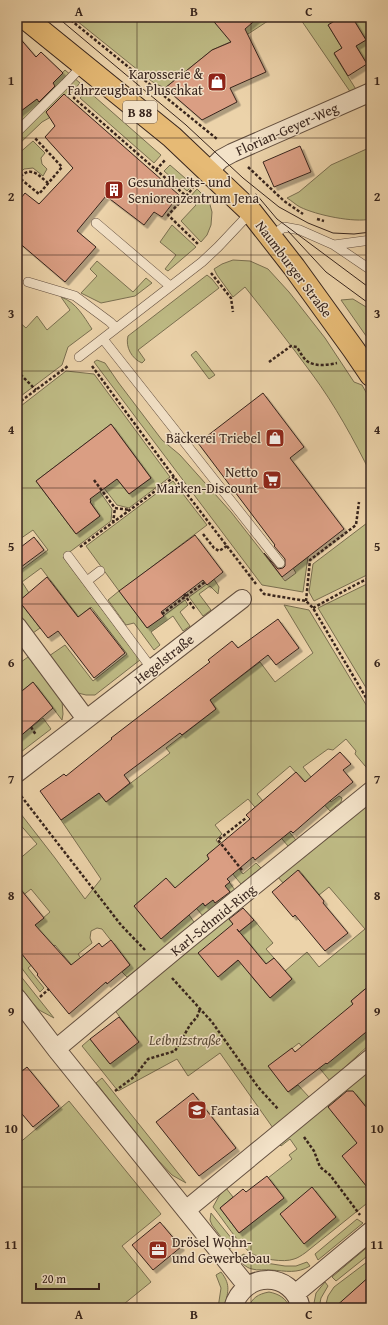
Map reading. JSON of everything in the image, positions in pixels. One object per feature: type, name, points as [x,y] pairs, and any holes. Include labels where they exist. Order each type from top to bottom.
[{"type":"main road","name":"Naumburger Straße","points":[[24,17],[172,137],[201,179],[251,212],[294,267],[370,371]]},
{"type":"street","name":"Florian-Geyer-Weg","points":[[201,179],[221,159],[232,153],[371,92]]},
{"type":"street","name":"Hegelstraße","points":[[17,773],[242,599]]},
{"type":"street","points":[[17,626],[86,719]]},
{"type":"street","name":"Karl-Schmid-Ring","points":[[56,1049],[187,940],[371,791]]},
{"type":"street","points":[[17,998],[56,1049],[247,1286]]},
{"type":"street","points":[[186,1210],[371,1058]]},
{"type":"street","points":[[233,1308],[236,1298],[247,1286],[256,1281],[278,1281],[288,1286],[298,1301],[367,1224]]},
{"type":"lane","points":[[17,132],[83,65]]},
{"type":"lane","points":[[80,357],[218,247],[251,212]]},
{"type":"lane","points":[[96,223],[170,286]]},
{"type":"lane","points":[[270,237],[284,227],[300,230],[334,245],[371,270]]},
{"type":"lane","points":[[334,245],[371,240]]},
{"type":"lane","points":[[28,282],[75,296],[116,328]]},
{"type":"lane","points":[[103,339],[280,563]]},
{"type":"lane","points":[[68,556],[152,668]]},
{"type":"lane","points":[[87,581],[100,571]]},
{"type":"path","points":[[68,17],[221,142]]},
{"type":"path","points":[[78,93],[74,98],[186,196]]},
{"type":"path","points":[[33,136],[62,166],[39,194],[18,178],[26,172],[31,171],[48,183]]},
{"type":"path","points":[[156,170],[168,156]]},
{"type":"path","points":[[244,163],[284,201],[304,216]]},
{"type":"path","points":[[201,179],[168,215],[201,247]]},
{"type":"path","points":[[311,217],[324,221]]},
{"type":"path","points":[[211,274],[231,298],[232,312]]},
{"type":"path","points":[[269,362],[291,346],[297,348],[306,361],[312,363],[336,364],[343,360]]},
{"type":"path","points":[[90,364],[174,478],[264,594],[306,601],[313,608],[371,706]]},
{"type":"path","points":[[17,404],[69,365]]},
{"type":"path","points":[[17,370],[36,390]]},
{"type":"path","points":[[68,556],[174,478]]},
{"type":"path","points":[[94,480],[115,508],[113,523]]},
{"type":"path","points":[[306,601],[310,560],[356,525],[359,502]]},
{"type":"path","points":[[115,508],[130,510]]},
{"type":"path","points":[[203,534],[214,548],[219,551],[227,546]]},
{"type":"path","points":[[313,608],[371,577]]},
{"type":"path","points":[[162,614],[205,582]]},
{"type":"path","points":[[185,596],[196,611]]},
{"type":"path","points":[[17,791],[121,925],[147,952]]},
{"type":"path","points":[[244,872],[218,840],[230,833],[246,818]]},
{"type":"path","points":[[169,975],[212,1022],[258,1087],[282,1113]]},
{"type":"path","points":[[40,997],[49,990]]},
{"type":"path","points":[[114,1091],[134,1077],[148,1059],[175,1051],[190,1025],[197,1017],[200,1009]]},
{"type":"path","points":[[302,1134],[314,1151],[320,1167],[330,1175],[367,1224]]},
{"type":"green space","points":[[72,17],[274,17],[248,34],[212,50],[165,88],[154,83]]},
{"type":"green space","points":[[299,17],[341,17],[328,25],[342,48],[334,54],[357,91],[351,93]]},
{"type":"green space","points":[[352,17],[371,17],[371,71],[356,46],[366,40]]},
{"type":"green space","points":[[65,70],[80,83],[49,118],[42,122],[17,146],[17,114],[42,95]]},
{"type":"green space","points":[[87,90],[161,155],[154,163],[80,98]]},
{"type":"green space","points":[[33,141],[45,153],[41,158],[42,164],[47,169],[43,176],[33,168],[24,169],[19,174],[17,173],[17,155]]},
{"type":"green space","points":[[371,147],[371,219],[355,220],[325,215],[300,207],[287,198],[299,192],[331,165]]},
{"type":"green space","points":[[170,165],[193,185],[187,191],[164,171]]},
{"type":"green space","points":[[197,189],[209,201],[212,212],[211,225],[207,235],[201,242],[181,221],[196,205],[189,198]]},
{"type":"green space","points":[[172,225],[196,247],[168,271],[165,269],[176,255],[160,242]]},
{"type":"green space","points":[[233,260],[250,261],[268,269],[289,292],[325,338],[354,382],[362,385],[371,401],[371,474],[329,398],[279,330],[245,287],[233,297],[217,275],[214,269]]},
{"type":"green space","points":[[97,261],[133,292],[146,278],[152,283],[135,296],[101,303],[81,293],[97,276],[90,269]]},
{"type":"green space","points":[[207,275],[219,288],[138,350],[145,360],[142,363],[135,359],[128,348],[128,336]]},
{"type":"green space","points":[[61,297],[71,302],[75,306],[92,329],[68,347],[62,365],[17,399],[17,320],[26,328],[37,316],[47,330],[70,310]]},
{"type":"green space","points":[[353,299],[371,310],[371,343],[341,300]]},
{"type":"green space","points":[[196,351],[215,375],[209,379],[191,355]]},
{"type":"green space","points":[[97,360],[105,363],[162,440],[180,455],[231,512],[285,581],[296,573],[293,568],[308,557],[303,592],[262,585],[94,362]]},
{"type":"green space","points":[[66,371],[94,374],[170,477],[129,508],[117,505],[97,479],[117,479],[129,494],[151,478],[111,424],[36,481],[76,534],[100,516],[83,489],[93,482],[112,509],[111,521],[63,557],[140,660],[95,695],[78,693],[49,656],[65,645],[93,681],[127,654],[91,607],[67,626],[77,615],[41,568],[22,582],[29,593],[19,601],[40,628],[33,633],[17,612],[17,573],[48,550],[33,530],[17,541],[17,409]]},
{"type":"green space","points":[[173,481],[207,525],[120,591],[147,628],[185,600],[188,605],[180,612],[190,626],[183,631],[173,616],[151,632],[160,645],[154,650],[134,623],[126,625],[108,600],[119,591],[86,546]]},
{"type":"green space","points":[[371,520],[371,573],[314,601],[309,592],[313,564]]},
{"type":"green space","points":[[214,579],[219,587],[218,594],[210,586],[199,594],[211,610],[203,616],[189,597]]},
{"type":"green space","points":[[371,582],[371,696],[318,608]]},
{"type":"green space","points":[[284,605],[309,610],[371,713],[371,773],[355,754],[356,751],[346,739],[333,750],[328,749],[303,767],[331,802],[339,796],[342,798],[341,802],[330,811],[290,766],[257,794],[296,840],[288,846],[248,799],[215,825],[222,834],[216,840],[243,874],[256,863],[261,868],[241,884],[213,850],[207,855],[209,859],[184,880],[205,906],[218,895],[217,893],[229,882],[235,890],[203,916],[183,893],[161,883],[134,906],[161,938],[189,915],[194,922],[162,950],[127,977],[122,972],[130,965],[102,929],[97,928],[91,931],[90,938],[92,943],[78,954],[85,964],[79,974],[55,945],[28,968],[44,988],[40,992],[17,962],[17,955],[42,934],[35,925],[50,912],[31,889],[17,900],[17,861],[37,844],[17,821],[17,809],[85,899],[101,879],[61,820],[99,793],[106,802],[170,753],[166,748],[216,709],[210,700],[260,662],[275,682],[313,653]]},
{"type":"green space","points":[[28,657],[62,701],[62,720],[33,682],[22,691],[17,686],[17,665]]},
{"type":"green space","points":[[43,718],[51,729],[17,755],[17,733],[20,736]]},
{"type":"green space","name":"Leibnizstraße","points":[[371,798],[371,807],[366,812],[371,818],[371,984],[351,1001],[371,1026],[371,1043],[330,1081],[299,1043],[269,1066],[288,1092],[298,1085],[309,1097],[273,1128],[220,1053],[188,1076],[177,1059],[118,1091],[82,1046],[90,1039],[110,1064],[138,1042],[114,1009],[228,918],[233,924],[218,977],[253,948],[239,932],[254,920],[273,943],[266,949],[274,958],[252,977],[270,998],[292,979],[285,971],[307,952],[319,967],[365,929],[329,887],[319,895],[299,870],[283,883],[277,876]]},
{"type":"green space","points":[[19,974],[54,1018],[39,1010],[32,1002],[17,983],[17,975]]},
{"type":"green space","points":[[371,1068],[371,1200],[297,1258],[284,1261],[272,1260],[251,1253],[236,1238],[213,1207],[219,1196],[226,1188],[233,1197],[220,1208],[239,1233],[263,1214],[268,1178],[292,1159],[289,1155],[297,1149],[290,1139],[281,1146],[279,1144]]},
{"type":"green space","points":[[102,1078],[186,1183],[172,1175],[157,1159],[96,1083]]},
{"type":"green space","points":[[69,1101],[161,1214],[122,1246],[151,1282],[119,1308],[17,1308],[17,1145]]},
{"type":"green space","points":[[211,1213],[236,1244],[230,1249],[212,1225],[210,1220]]},
{"type":"green space","points":[[357,1219],[363,1223],[318,1260],[315,1254]]},
{"type":"green space","points":[[371,1244],[371,1253],[336,1281],[332,1277]]},
{"type":"green space","points":[[244,1254],[253,1261],[285,1266],[296,1266],[307,1262],[310,1266],[305,1269],[291,1271],[254,1270],[246,1266],[237,1258]]},
{"type":"green space","points":[[371,1259],[371,1275],[344,1300],[343,1308],[325,1308],[328,1296],[334,1287]]},
{"type":"green space","points":[[221,1272],[228,1285],[225,1308],[218,1308],[221,1288],[216,1275]]},
{"type":"green space","points":[[325,1282],[328,1286],[321,1298],[319,1308],[313,1308],[316,1293]]},
{"type":"green space","points":[[269,1292],[282,1297],[290,1308],[248,1308],[256,1297]]},
{"type":"building","points":[[210,17],[259,17],[245,29],[266,72],[230,88],[237,102],[202,120],[165,88],[212,50],[231,42]]},
{"type":"building","points":[[341,17],[352,17],[366,40],[356,46],[367,64],[348,76],[334,53],[342,48],[328,25]]},
{"type":"building","points":[[17,35],[36,57],[41,52],[63,73],[53,83],[55,86],[39,102],[37,99],[17,114]]},
{"type":"building","name":"Gesundheits- und Seniorenzentrum Jena","points":[[64,94],[179,195],[162,217],[154,212],[144,225],[106,196],[77,231],[96,247],[65,282],[17,241],[17,203],[25,193],[39,204],[73,168],[45,137],[55,126],[46,112]]},
{"type":"building","points":[[300,146],[311,172],[274,187],[263,162]]},
{"type":"building","points":[[263,393],[304,447],[290,458],[344,529],[282,577],[264,553],[278,569],[285,566],[285,559],[198,443]]},
{"type":"building","points":[[111,424],[151,478],[129,494],[117,479],[90,499],[90,502],[100,516],[76,534],[36,481]]},
{"type":"building","points":[[195,535],[223,572],[207,585],[203,580],[161,612],[164,616],[147,628],[119,591]]},
{"type":"building","points":[[34,537],[44,550],[17,570],[17,550]]},
{"type":"building","points":[[47,577],[78,617],[90,608],[125,653],[94,678],[58,631],[48,638],[19,601]]},
{"type":"building","points":[[278,619],[299,648],[276,665],[268,655],[210,700],[216,709],[182,735],[180,733],[124,775],[130,783],[106,802],[99,793],[61,820],[40,791],[64,774],[66,776],[112,739],[111,738],[210,662],[208,660],[232,641],[238,648]]},
{"type":"building","points":[[33,682],[53,708],[17,739],[17,695]]},
{"type":"building","points":[[340,752],[351,764],[343,770],[353,782],[293,833],[291,831],[255,860],[253,857],[227,879],[230,882],[225,886],[230,892],[215,903],[213,900],[205,906],[203,903],[161,939],[134,906],[166,878],[175,888],[209,859],[207,855],[250,819],[246,815],[296,772],[305,782]]},
{"type":"building","points":[[298,870],[348,933],[325,951],[295,915],[293,917],[272,892]]},
{"type":"building","points":[[17,885],[44,918],[35,925],[71,965],[99,943],[102,947],[111,940],[130,965],[107,984],[106,982],[69,1014],[17,948]]},
{"type":"building","points":[[243,908],[254,920],[239,932],[266,964],[274,958],[292,979],[270,998],[238,960],[218,977],[198,953],[233,924],[229,919]]},
{"type":"building","points":[[371,984],[371,1028],[327,1064],[326,1063],[288,1092],[268,1066],[292,1048],[295,1052],[353,1004],[351,1001]]},
{"type":"building","points":[[119,1017],[139,1042],[110,1064],[90,1039]]},
{"type":"building","points":[[27,1067],[59,1106],[33,1127],[17,1108],[17,1075]]},
{"type":"building","points":[[347,1091],[353,1091],[371,1113],[371,1192],[342,1156],[357,1143],[328,1107]]},
{"type":"building","points":[[193,1093],[236,1148],[199,1176],[156,1122]]},
{"type":"building","points":[[267,1176],[284,1198],[239,1233],[220,1208],[243,1189],[246,1192]]},
{"type":"building","points":[[312,1187],[336,1217],[304,1244],[280,1214]]},
{"type":"building","points":[[160,1222],[181,1247],[153,1270],[132,1245]]},
{"type":"building","points":[[371,1275],[371,1308],[334,1308]]},
{"type":"tram line","points":[[57,17],[186,125],[243,178],[279,207],[308,223],[333,233],[354,234],[371,232]]},
{"type":"tram line","points":[[256,194],[277,219],[371,289]]},
{"type":"tram line","points":[[288,231],[326,272],[371,305]]},
{"type":"place","name":"Karosserie & Fahrzeugbau Pluschkat","points":[[217,82]]},
{"type":"place","name":"Gesundheits- und Seniorenzentrum Jena","points":[[114,190]]},
{"type":"place","name":"Bäckerei Triebel","points":[[275,438]]},
{"type":"place","name":"Netto Marken-Discount","points":[[272,480]]},
{"type":"place","name":"Fantasia","points":[[197,1110]]},
{"type":"place","name":"Drösel Wohn- und Gewerbebau","points":[[158,1250]]}]
